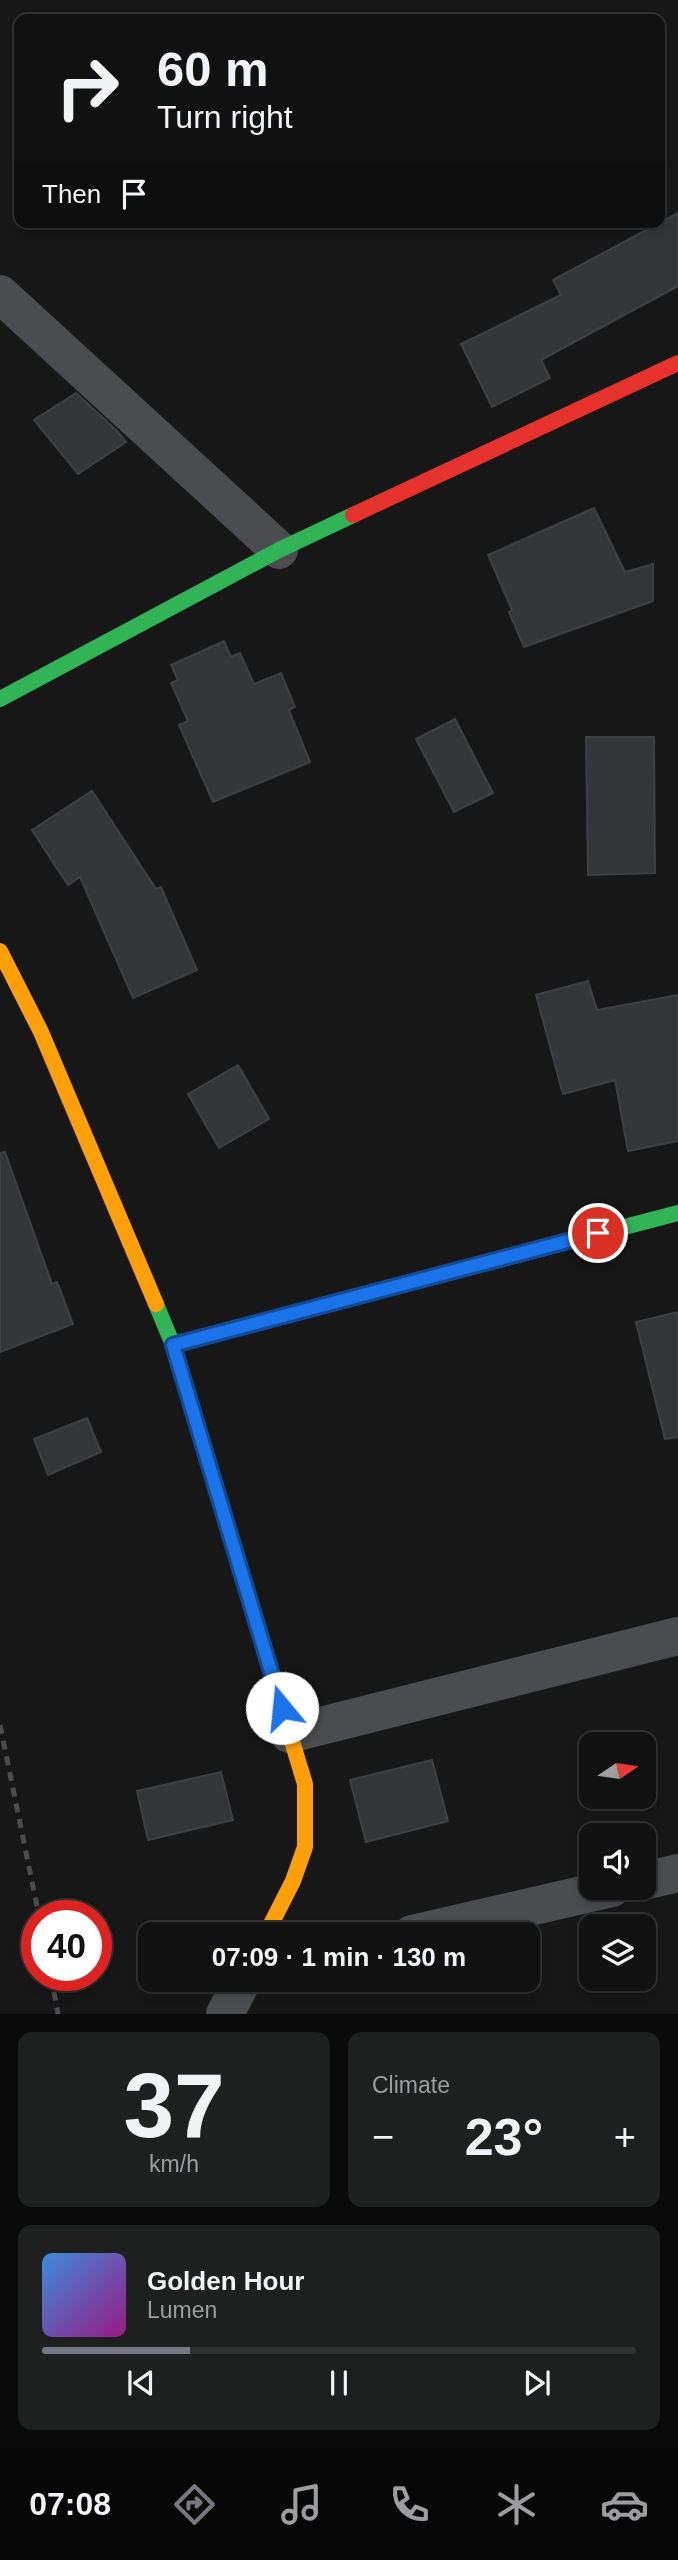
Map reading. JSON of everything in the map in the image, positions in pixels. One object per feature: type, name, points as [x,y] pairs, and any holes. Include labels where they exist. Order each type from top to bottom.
[{"type":"street","points":[[0,294],[279,550]]},
{"type":"street","points":[[0,699],[279,550],[678,363]]},
{"type":"street","points":[[0,951],[40,1032],[173,1345],[305,1784],[305,1847],[293,1881],[272,1922]]},
{"type":"street","points":[[173,1345],[678,1213]]},
{"type":"street","points":[[289,1734],[678,1636]]},
{"type":"street","points":[[656,1878],[678,1873]]},
{"type":"street","points":[[464,1922],[579,1896]]},
{"type":"street","points":[[225,2014],[236,1992]]},
{"type":"building","points":[[678,213],[678,286],[541,360],[550,378],[492,407],[461,344],[561,295],[553,280],[650,228],[665,228],[665,220]]},
{"type":"building","points":[[76,393],[126,442],[78,474],[34,420]]},
{"type":"building","points":[[594,508],[625,572],[653,564],[653,601],[524,647],[509,612],[512,610],[488,555]]},
{"type":"building","points":[[224,641],[231,657],[240,653],[254,684],[281,673],[295,707],[289,710],[310,762],[213,802],[179,725],[188,721],[171,683],[178,680],[171,665]]},
{"type":"building","points":[[455,719],[493,793],[454,812],[416,739]]},
{"type":"building","points":[[586,737],[654,737],[655,873],[588,875]]},
{"type":"building","points":[[92,791],[156,889],[161,887],[197,970],[133,998],[80,877],[68,885],[32,830]]},
{"type":"building","points":[[588,981],[597,1010],[678,995],[678,1141],[628,1151],[615,1080],[563,1094],[536,995]]},
{"type":"building","points":[[238,1065],[269,1119],[219,1148],[188,1094]]},
{"type":"building","points":[[5,1152],[52,1284],[57,1282],[73,1324],[0,1352],[0,1153]]},
{"type":"building","points":[[678,1312],[678,1437],[665,1439],[636,1322]]},
{"type":"building","points":[[87,1418],[101,1452],[48,1475],[34,1439]]},
{"type":"building","points":[[432,1760],[448,1821],[366,1842],[350,1780]]},
{"type":"building","points":[[221,1772],[233,1820],[148,1840],[137,1791]]},
{"type":"railway","points":[[0,1725],[36,1900]]},
{"type":"railway","points":[[54,1991],[58,2014]]},
{"type":"traffic: fast","points":[[0,699],[279,550],[353,515]]},
{"type":"traffic: fast","points":[[173,1345],[678,1213]]},
{"type":"traffic: fast","points":[[156,1304],[173,1345],[281,1705]]},
{"type":"traffic: slow","points":[[0,951],[41,1032],[156,1304]]},
{"type":"traffic: slow","points":[[272,1922],[293,1881],[305,1847],[305,1784],[281,1705]]},
{"type":"traffic: jam","points":[[353,515],[678,363]]},
{"type":"route","points":[[282,1708],[173,1345],[598,1233]]}]
